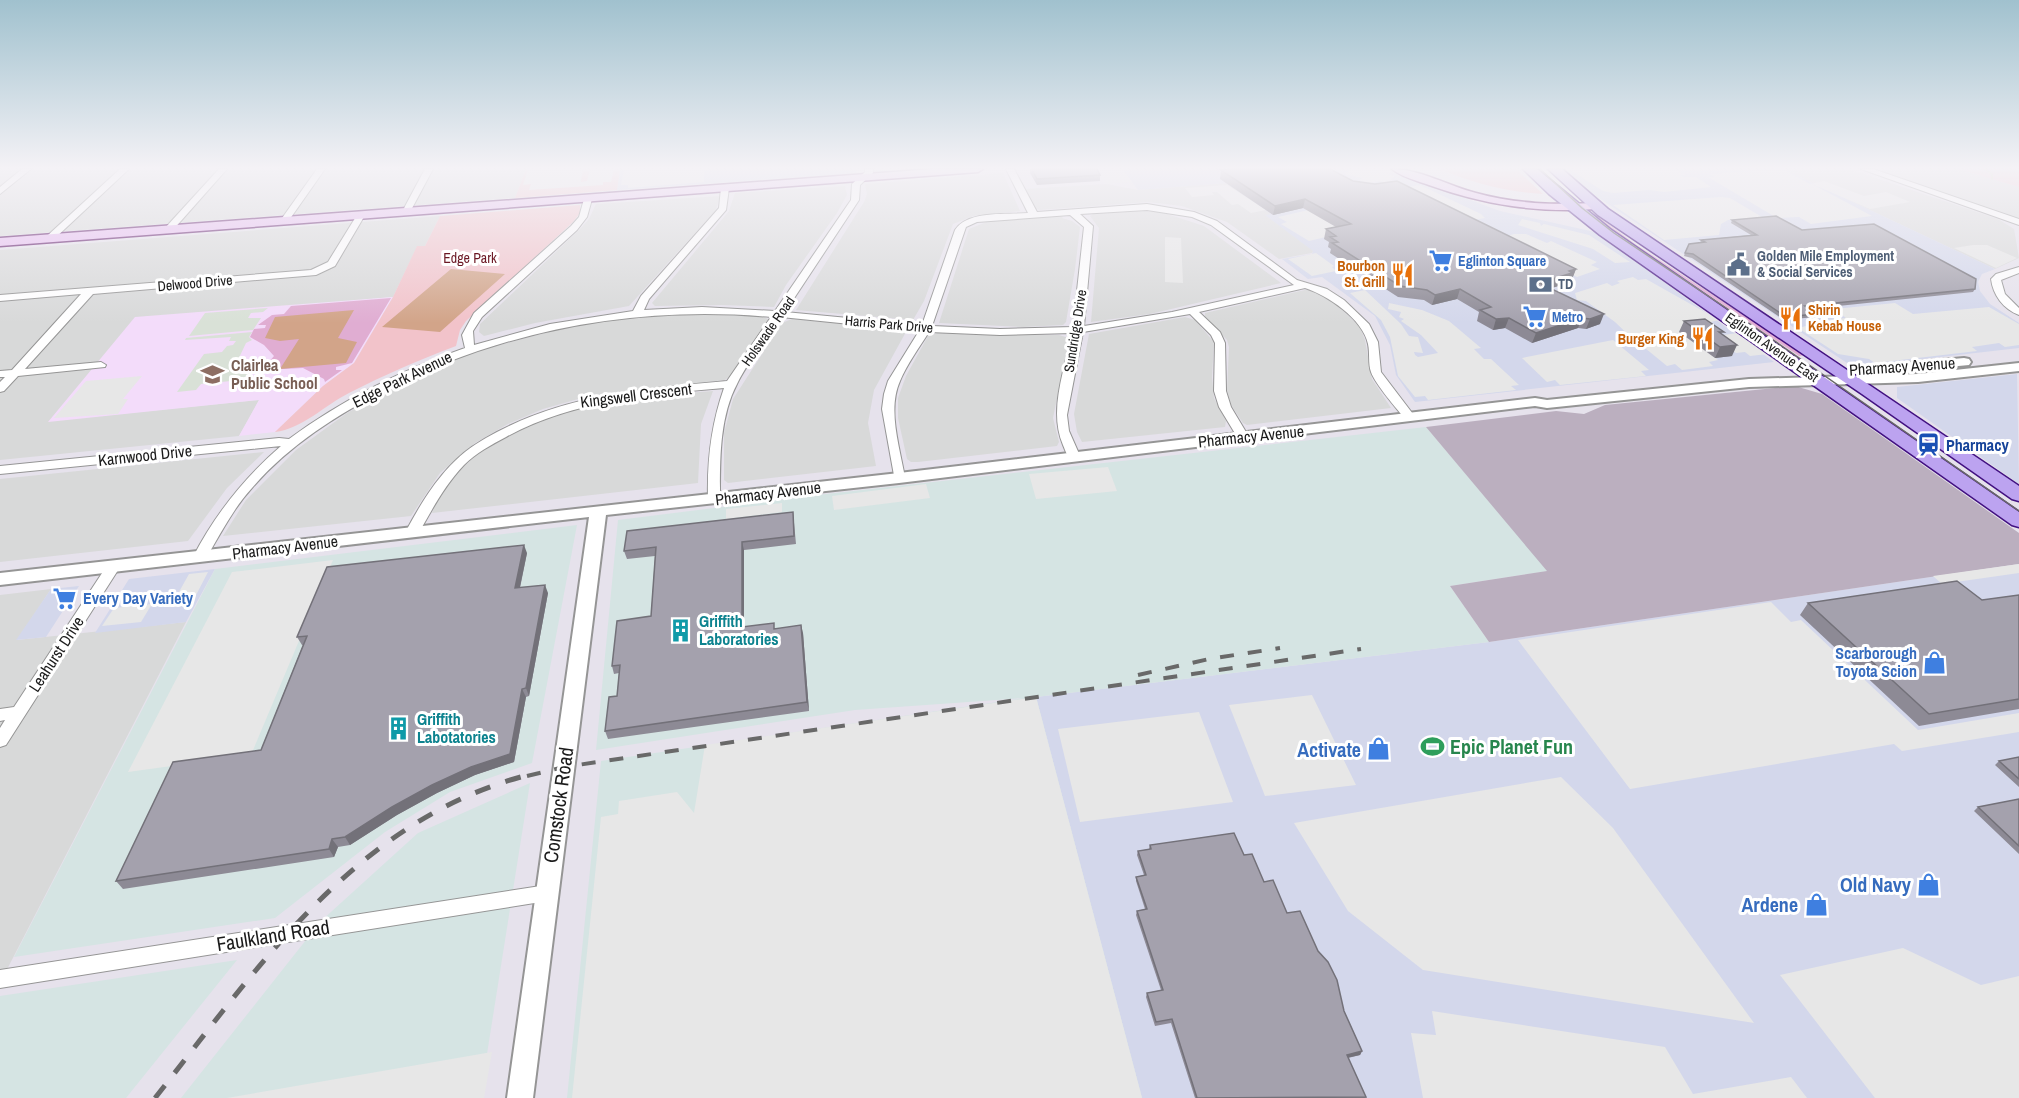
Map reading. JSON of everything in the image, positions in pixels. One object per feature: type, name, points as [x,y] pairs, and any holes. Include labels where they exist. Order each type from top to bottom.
[{"type":"main road","points":[[0,242],[294,220]]},
{"type":"main road","name":"Eglinton Avenue East","points":[[1590,220],[2019,521]]},
{"type":"main road","name":"Eglinton Avenue East","points":[[1618,220],[2019,495]]},
{"type":"street","points":[[50,238],[69,220]]},
{"type":"street","points":[[169,230],[178,220]]},
{"type":"street","name":"Delwood Drive","points":[[0,298],[319,271],[332,264],[358,220]]},
{"type":"street","name":"Edge Park Avenue","points":[[200,557],[208,540],[240,492],[290,443],[336,412],[395,379],[470,348],[467,344],[467,329],[478,315],[580,220]]},
{"type":"street","points":[[637,313],[644,298],[712,220]]},
{"type":"street","name":"Holswade Road","points":[[714,499],[714,444],[720,411],[731,384],[780,315],[842,220]]},
{"type":"street","points":[[899,478],[889,417],[890,394],[894,381],[926,328],[962,224],[976,220]]},
{"type":"street","name":"Sundridge Drive","points":[[1074,456],[1063,431],[1061,415],[1078,330],[1089,226],[1082,220]]},
{"type":"street","points":[[1207,220],[1294,282],[1324,291],[1340,302],[1365,326],[1373,342],[1376,372],[1410,418]]},
{"type":"street","points":[[2019,270],[1996,279],[1997,289],[2003,299],[2019,312]]},
{"type":"street","name":"Harris Park Drive","points":[[470,348],[539,329],[637,313],[701,310],[1011,333],[1078,330],[1192,311],[1307,285]]},
{"type":"street","points":[[0,389],[89,292]]},
{"type":"street","points":[[1192,311],[1216,334],[1220,343],[1220,391],[1225,407],[1243,437]]},
{"type":"street","name":"Pharmacy Avenue","points":[[1846,375],[2019,356]]},
{"type":"street","points":[[0,374],[101,365]]},
{"type":"street","name":"Pharmacy Avenue","points":[[0,579],[899,478],[1535,402],[1547,404],[1811,375],[1918,378],[2019,367]]},
{"type":"street","name":"Kingswell Crescent","points":[[413,531],[448,475],[470,453],[511,428],[579,402],[608,396],[731,384]]},
{"type":"street","name":"Karnwood Drive","points":[[0,470],[279,441],[290,443]]},
{"type":"street","name":"Comstock Road","points":[[520,1098],[598,512]]},
{"type":"street","name":"Leahurst Drive","points":[[0,741],[113,567]]},
{"type":"street","points":[[0,715],[19,712]]},
{"type":"street","name":"Faulkland Road","points":[[0,979],[547,893]]},
{"type":"shaded area","points":[[0,220],[214,220],[0,236]]},
{"type":"shaded area","points":[[385,220],[438,220],[425,246],[417,247],[393,297],[350,301],[49,421],[259,400],[239,436],[0,460],[0,250]]},
{"type":"shaded area","points":[[588,220],[707,220],[629,306],[535,323],[484,336],[479,332],[480,324]]},
{"type":"shaded area","points":[[721,220],[832,220],[786,285],[774,307],[655,306],[652,303]]},
{"type":"shaded area","points":[[853,220],[962,220],[953,224],[924,301],[913,320],[796,310]]},
{"type":"shaded area","points":[[1069,220],[1080,227],[1066,322],[1063,325],[1023,327],[939,323],[969,229],[989,221]]},
{"type":"shaded area","points":[[1093,220],[1186,220],[1204,226],[1281,283],[1150,314],[1091,322],[1099,228]]},
{"type":"shaded area","points":[[1222,220],[1280,220],[1314,250],[1312,253],[1279,259]]},
{"type":"shaded area","points":[[1272,220],[1542,220],[1595,232],[1774,362],[1415,402],[1396,375],[1390,345],[1375,316],[1322,277],[1308,279],[1282,259],[1312,254],[1313,251]]},
{"type":"shaded area","points":[[1284,220],[1340,220],[1347,232],[1309,241],[1281,224],[1287,222]]},
{"type":"shaded area","points":[[1521,220],[1528,220],[1540,223],[1541,226],[1544,224],[1589,235],[1630,262],[1615,263],[1593,249],[1518,225]]},
{"type":"shaded area","points":[[1597,220],[1603,220],[1635,244],[1805,355],[1799,356]]},
{"type":"shaded area","points":[[1632,220],[1892,220],[1995,269],[1982,274],[1978,282],[1980,291],[1990,304],[2019,323],[2019,348],[1853,367]]},
{"type":"shaded area","points":[[1635,220],[1728,220],[1721,224],[1719,235],[1664,240]]},
{"type":"shaded area","points":[[1805,220],[1840,220],[1811,224]]},
{"type":"shaded area","points":[[1892,220],[2000,220],[2014,229],[2019,258],[1995,269]]},
{"type":"shaded area","points":[[1526,234],[1547,243],[1551,241],[1597,262],[1591,265],[1600,269],[1577,277],[1504,242],[1507,236]]},
{"type":"shaded area","points":[[1165,237],[1181,238],[1183,283],[1165,282]]},
{"type":"shaded area","points":[[1987,245],[2017,258],[1996,268],[1954,248]]},
{"type":"shaded area","points":[[1316,253],[1334,266],[1332,267],[1336,271],[1312,276],[1288,259]]},
{"type":"shaded area","points":[[451,269],[505,274],[440,332],[382,327]]},
{"type":"shaded area","points":[[1633,277],[1638,280],[1646,279],[1719,320],[1711,322],[1716,326],[1679,330],[1718,360],[1709,362],[1713,366],[1682,370],[1675,364],[1667,366],[1645,348],[1650,345],[1640,346],[1615,322],[1586,301],[1577,300],[1575,293],[1607,283],[1612,286],[1620,283],[1617,281]]},
{"type":"shaded area","points":[[1309,289],[1318,291],[1337,305],[1360,327],[1365,340],[1372,379],[1391,408],[1247,425],[1243,423],[1231,405],[1227,390],[1229,347],[1227,340],[1205,317],[1205,313]]},
{"type":"shaded area","points":[[1365,290],[1401,324],[1409,336],[1418,337],[1423,353],[1414,352],[1418,357],[1438,353],[1421,335],[1401,321],[1404,319],[1399,317],[1401,312],[1388,309],[1389,303],[1422,310],[1449,321],[1481,348],[1474,349],[1484,359],[1491,359],[1519,385],[1511,386],[1516,390],[1428,400],[1425,396],[1415,397],[1398,376],[1390,337],[1381,320],[1350,293]]},
{"type":"shaded area","name":"Clairlea Public School","points":[[393,297],[354,363],[323,386],[275,432],[239,436],[259,400],[48,422],[135,317]]},
{"type":"shaded area","points":[[391,298],[352,363],[336,367],[336,370],[342,370],[325,382],[324,379],[303,368],[262,370],[274,356],[264,345],[250,337],[254,329],[265,328],[266,325],[258,325],[272,315],[284,314],[291,306]]},
{"type":"shaded area","points":[[1895,303],[1913,314],[1989,307],[2019,324],[2019,345],[2005,347],[1999,343],[1972,347],[1977,351],[1875,363],[1869,359],[1838,354],[1798,328],[1810,325],[1806,322],[1846,318],[1834,309]]},
{"type":"shaded area","points":[[268,308],[263,312],[251,313],[248,318],[261,318],[253,330],[189,336],[205,313]]},
{"type":"shaded area","points":[[354,310],[338,338],[357,342],[346,363],[280,369],[299,339],[280,341],[265,338],[275,317]]},
{"type":"shaded area","points":[[706,313],[762,316],[770,320],[725,380],[589,396],[543,409],[508,424],[475,443],[440,473],[411,516],[223,536],[246,500],[296,450],[347,413],[413,377],[477,351],[571,326],[648,315]]},
{"type":"shaded area","points":[[1185,317],[1195,320],[1214,342],[1212,377],[1214,398],[1226,421],[1225,427],[1082,442],[1077,432],[1074,414],[1089,334]]},
{"type":"shaded area","points":[[792,319],[907,330],[874,390],[868,423],[876,466],[728,483],[724,480],[724,433],[733,399],[782,323]]},
{"type":"shaded area","points":[[252,332],[249,337],[252,340],[246,343],[237,362],[254,371],[241,380],[201,384],[196,390],[177,392],[204,354],[222,352],[236,341],[229,341],[231,337],[185,340],[186,338]]},
{"type":"shaded area","points":[[937,333],[1059,335],[1069,338],[1053,418],[1059,442],[1057,446],[918,462],[911,462],[907,459],[898,418],[898,398],[906,376],[928,336]]},
{"type":"shaded area","points":[[1738,333],[1768,354],[1750,356],[1745,352],[1736,353],[1724,344],[1723,335]]},
{"type":"shaded area","points":[[1613,340],[1649,370],[1641,371],[1646,376],[1560,385],[1555,380],[1547,382],[1522,358]]},
{"type":"shaded area","points":[[2017,374],[2019,484],[1897,398],[1897,387]]},
{"type":"shaded area","points":[[142,376],[123,399],[128,399],[118,414],[54,418],[86,381]]},
{"type":"shaded area","points":[[1795,386],[1822,394],[2019,533],[2019,564],[1489,642],[1450,586],[1547,571],[1426,427],[1556,411],[1584,414],[1605,405]]},
{"type":"shaded area","points":[[713,391],[701,424],[698,483],[432,513],[439,496],[457,473],[475,456],[498,440],[555,413],[633,397]]},
{"type":"shaded area","points":[[1426,427],[1548,571],[1450,586],[1489,642],[1036,697],[1142,1098],[567,1098],[601,761],[1024,698],[855,710],[596,750],[618,520],[826,494]]},
{"type":"shaded area","points":[[264,452],[227,488],[188,541],[0,562],[0,479]]},
{"type":"shaded area","points":[[1108,467],[1117,491],[1036,499],[1029,474]]},
{"type":"shaded area","points":[[926,484],[930,498],[834,510],[832,496]]},
{"type":"shaded area","points":[[782,503],[782,512],[726,519],[726,509]]},
{"type":"shaded area","points":[[577,525],[532,763],[450,792],[385,832],[275,918],[14,957],[215,569]]},
{"type":"shaded area","points":[[333,560],[251,755],[128,772],[232,572]]},
{"type":"shaded area","points":[[2019,564],[2019,1098],[1142,1098],[1036,697],[1489,642]]},
{"type":"shaded area","points":[[2019,564],[2019,573],[1942,584],[1933,576]]},
{"type":"shaded area","points":[[215,569],[186,622],[95,633],[129,579]]},
{"type":"shaded area","points":[[208,572],[195,597],[175,599],[189,574]]},
{"type":"shaded area","points":[[79,586],[46,637],[16,640],[51,589]]},
{"type":"shaded area","points":[[51,589],[17,640],[186,622],[0,983],[0,595]]},
{"type":"shaded area","points":[[1771,602],[1791,622],[1801,620],[1918,730],[2019,713],[2019,732],[1902,751],[1894,744],[1630,789],[1518,640]]},
{"type":"shaded area","points":[[152,604],[141,622],[102,626],[114,608]]},
{"type":"shaded area","points":[[1312,695],[1356,785],[1265,796],[1229,705]]},
{"type":"shaded area","points":[[1036,697],[1142,1098],[572,1098],[601,817],[618,814],[619,801],[677,792],[694,813],[705,745]]},
{"type":"shaded area","points":[[1199,712],[1233,802],[1080,822],[1058,729]]},
{"type":"shaded area","points":[[1561,777],[1613,828],[1754,1023],[1423,970],[1348,911],[1294,823]]},
{"type":"shaded area","points":[[530,783],[480,1098],[181,1098],[321,921],[418,833]]},
{"type":"shaded area","points":[[1903,948],[1981,985],[2019,976],[2019,1098],[1875,1098],[1780,975]]},
{"type":"shaded area","points":[[237,960],[126,1098],[0,1098],[0,996]]},
{"type":"shaded area","points":[[1432,1011],[1665,1047],[1693,1094],[1791,1077],[1807,1098],[1423,1098],[1411,1033],[1436,1035]]},
{"type":"shaded area","points":[[492,1052],[484,1098],[227,1098]]},
{"type":"green space","name":"Edge Park","points":[[438,220],[574,220],[466,321],[460,330],[456,346],[375,380],[340,398],[304,422],[275,432],[323,386],[354,363],[393,297],[417,246],[425,246]]},
{"type":"building","name":"Eglinton Square","points":[[1344,220],[1477,220],[1576,269],[1569,271],[1572,273],[1539,283],[1604,314],[1590,319],[1582,318],[1536,333],[1509,318],[1496,319],[1480,310],[1491,307],[1460,289],[1435,295],[1427,290],[1400,286],[1332,243],[1338,242],[1330,237],[1336,236],[1326,229],[1351,224]]},
{"type":"building","points":[[1732,220],[1784,220],[1802,230],[1874,224],[1976,279],[1975,289],[1805,306],[1816,314],[1786,317],[1693,254],[1685,253],[1689,244],[1705,242],[1701,240],[1757,235]]},
{"type":"building","points":[[1705,319],[1724,332],[1719,332],[1737,345],[1720,347],[1684,321]]},
{"type":"building","name":"Griffith Laboratories","points":[[793,512],[794,536],[742,542],[742,627],[774,623],[774,629],[801,625],[807,702],[605,731],[609,697],[617,696],[620,665],[612,666],[617,621],[651,616],[656,547],[624,551],[627,531]]},
{"type":"building","name":"Griffith Labotatories","points":[[524,545],[515,588],[545,585],[526,688],[522,689],[510,754],[471,767],[432,785],[345,837],[332,839],[329,849],[116,881],[173,762],[261,750],[307,636],[297,637],[327,567]]},
{"type":"building","name":"Scarborough Toyota Scion","points":[[1957,581],[1982,600],[2019,595],[2019,699],[1929,714],[1808,603]]},
{"type":"building","points":[[2019,757],[2019,779],[1999,761]]},
{"type":"building","points":[[2019,799],[2019,846],[1978,807]]},
{"type":"building","points":[[1234,833],[1244,855],[1252,854],[1264,882],[1273,880],[1287,913],[1300,911],[1318,951],[1328,962],[1337,980],[1344,1011],[1362,1051],[1347,1055],[1366,1097],[1197,1098],[1172,1019],[1156,1022],[1147,993],[1163,990],[1137,911],[1147,909],[1136,877],[1146,875],[1138,851],[1151,849],[1150,845]]},
{"type":"tram line","points":[[1598,220],[2019,511]]},
{"type":"railway","points":[[1138,675],[1209,659],[1280,648]]},
{"type":"railway","points":[[527,776],[564,767],[1361,649]]},
{"type":"railway","points":[[155,1098],[274,949],[317,903],[364,861],[414,824],[470,795],[532,774]]},
{"type":"place","name":"Eglinton Square","points":[[1440,261]]},
{"type":"place","name":"Golden Mile Employment & Social Services","points":[[1739,264]]},
{"type":"place","name":"Bourbon St. Grill","points":[[1403,274]]},
{"type":"place","name":"TD","points":[[1540,284]]},
{"type":"place","name":"Metro","points":[[1534,317]]},
{"type":"place","name":"Shirin Kebab House","points":[[1790,318]]},
{"type":"place","name":"Burger King","points":[[1702,339]]},
{"type":"place","name":"Clairlea Public School","points":[[213,374]]},
{"type":"place","name":"Pharmacy","points":[[1928,445]]},
{"type":"place","name":"Every Day Variety","points":[[65,598]]},
{"type":"place","name":"Griffith Laboratories","points":[[681,630]]},
{"type":"place","name":"Scarborough Toyota Scion","points":[[1935,662]]},
{"type":"place","name":"Griffith Labotatories","points":[[399,728]]},
{"type":"place","name":"Epic Planet Fun","points":[[1432,746]]},
{"type":"place","name":"Activate","points":[[1379,749]]},
{"type":"place","name":"Old Navy","points":[[1929,884]]},
{"type":"place","name":"Ardene","points":[[1816,904]]}]
